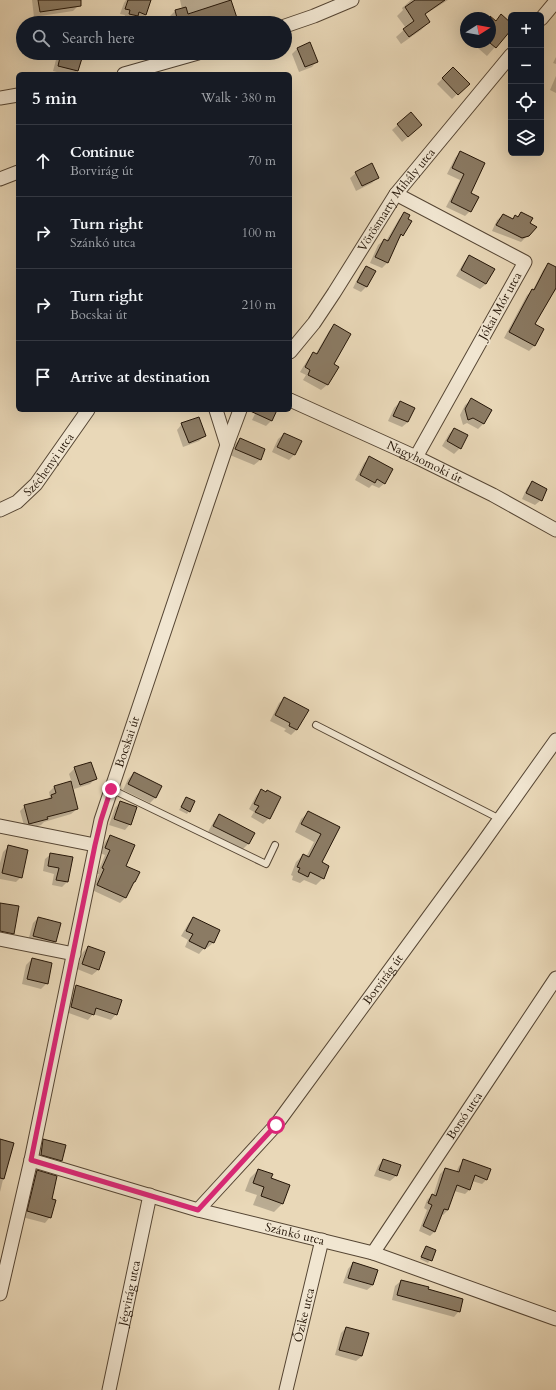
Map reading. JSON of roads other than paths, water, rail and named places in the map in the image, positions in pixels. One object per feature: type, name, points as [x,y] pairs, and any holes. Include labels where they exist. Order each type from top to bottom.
[{"type":"street","points":[[292,24],[352,0]]},
{"type":"street","points":[[544,15],[556,0]]},
{"type":"street","name":"Vörösmarty Mihály utca","points":[[292,350],[314,322],[334,293],[396,194],[508,59]]},
{"type":"street","points":[[135,72],[177,60]]},
{"type":"street","points":[[0,98],[16,95]]},
{"type":"street","points":[[0,179],[16,173]]},
{"type":"street","name":"Jókai Mór utca","points":[[396,194],[525,262],[416,458]]},
{"type":"street","name":"Nagyhomoki út","points":[[292,401],[493,495],[556,530]]},
{"type":"street","name":"Széchenyi utca","points":[[0,510],[17,502],[36,484],[87,412]]},
{"type":"street","points":[[217,412],[227,445]]},
{"type":"street","name":"Bocskai út","points":[[0,1294],[31,1160],[101,820],[239,412]]},
{"type":"street","name":"Borvirág út","points":[[198,1210],[276,1125],[556,740]]},
{"type":"street","points":[[0,826],[95,845]]},
{"type":"street","points":[[0,939],[74,954]]},
{"type":"street","name":"Borsó utca","points":[[373,1252],[556,978]]},
{"type":"street","name":"Szánkó utca","points":[[31,1160],[198,1210],[373,1252],[556,1319]]},
{"type":"street","name":"Jégvirág utca","points":[[109,1390],[150,1195]]},
{"type":"street","name":"Őzike utca","points":[[286,1390],[322,1240]]},
{"type":"lane","points":[[316,725],[500,819]]},
{"type":"lane","points":[[111,789],[266,864],[275,845]]}]
